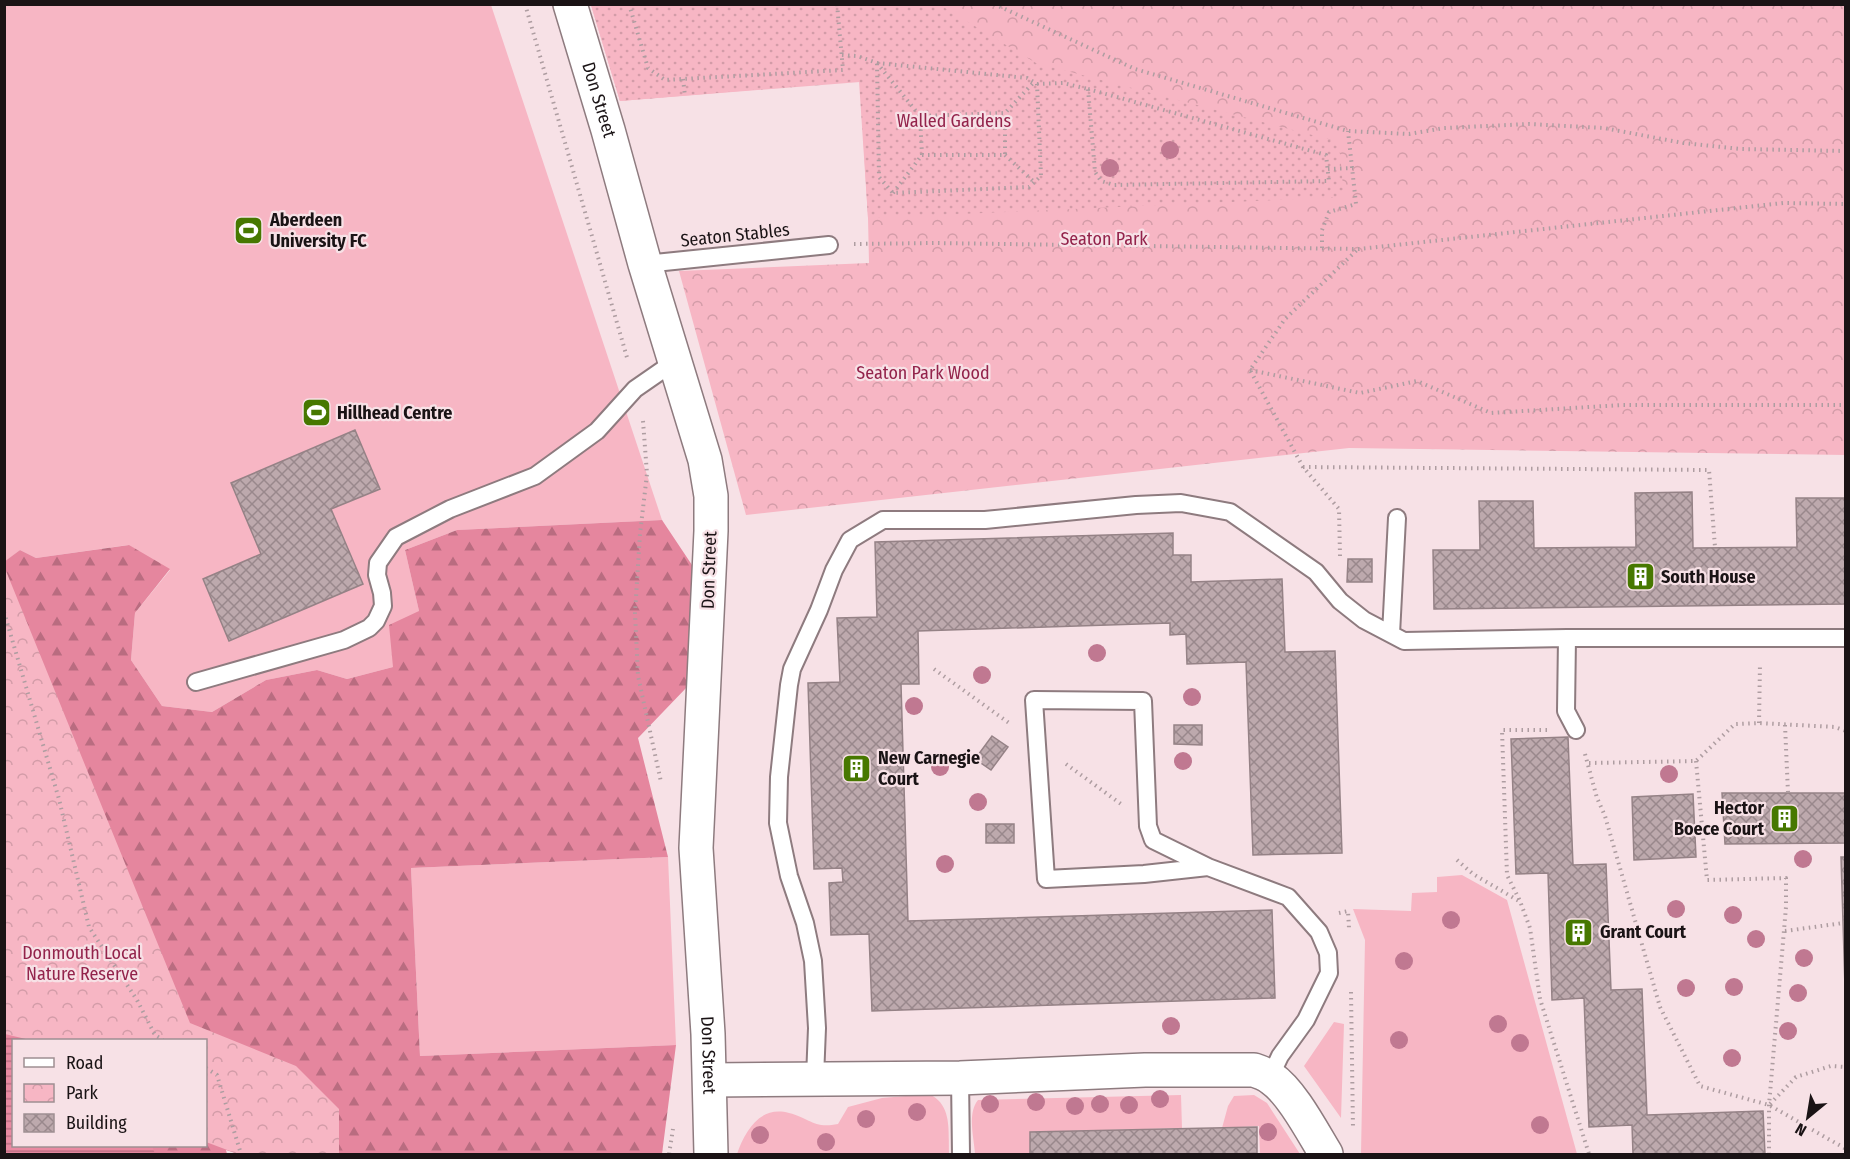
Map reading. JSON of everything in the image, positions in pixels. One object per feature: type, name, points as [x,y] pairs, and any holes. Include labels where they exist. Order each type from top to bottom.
[{"type":"street","name":"Don Street","points":[[570,4],[674,362],[705,460],[711,496],[696,848],[710,1080],[711,1155]]},
{"type":"street","points":[[710,1080],[960,1078],[1206,1069],[1254,1070],[1270,1077],[1281,1086],[1326,1155]]},
{"type":"lane","name":"Seaton Stables","points":[[645,264],[829,245]]},
{"type":"lane","points":[[196,682],[344,640],[369,628],[376,621],[383,606],[377,575],[378,563],[396,537],[450,509],[535,476],[597,431],[635,389],[674,362]]},
{"type":"lane","points":[[815,1078],[817,1028],[813,960],[805,923],[789,876],[778,823],[779,777],[792,669],[819,610],[834,570],[850,540],[883,520],[985,520],[1181,502],[1230,512],[1316,572],[1340,601],[1365,620],[1404,641],[1567,638],[1845,639]]},
{"type":"lane","points":[[1390,634],[1397,518]]},
{"type":"lane","points":[[1567,638],[1566,711],[1576,729]]},
{"type":"lane","points":[[1208,867],[1144,874],[1046,879],[1034,700],[1143,701],[1148,826],[1153,840],[1208,867],[1288,897],[1318,932],[1328,953],[1329,973],[1306,1020],[1280,1056],[1270,1077]]},
{"type":"lane","points":[[960,1078],[961,1155]]},
{"type":"path","points":[[629,4],[648,68],[665,81],[843,70],[837,4]]},
{"type":"path","points":[[994,4],[1135,69],[1348,131],[1409,134],[1444,128],[1529,124],[1604,128],[1683,143],[1741,149],[1845,151]]},
{"type":"path","points":[[1840,4],[1845,6]]},
{"type":"path","points":[[842,56],[857,56],[878,63],[1027,78],[1036,83],[1063,83],[1088,89],[1326,155],[1329,181],[1114,185],[1101,181],[1095,172],[1088,89]]},
{"type":"path","points":[[878,63],[920,116],[922,155],[892,193]]},
{"type":"path","points":[[878,63],[879,177],[892,193]]},
{"type":"path","points":[[683,79],[685,96]]},
{"type":"path","points":[[920,116],[1005,113],[1036,83]]},
{"type":"path","points":[[892,193],[1029,187],[1041,176],[1036,83]]},
{"type":"path","points":[[1005,113],[1005,154]]},
{"type":"path","points":[[1322,248],[1322,230],[1329,212],[1356,204],[1348,131]]},
{"type":"path","points":[[922,155],[1005,154],[1034,182]]},
{"type":"path","points":[[1328,169],[1353,168]]},
{"type":"path","points":[[829,245],[934,243],[1359,249],[1783,203],[1845,204]]},
{"type":"path","points":[[1250,370],[1285,319],[1359,249]]},
{"type":"path","points":[[1250,370],[1360,393],[1416,381],[1491,414],[1622,405],[1845,405]]},
{"type":"path","points":[[1250,370],[1303,467],[1340,509],[1340,601]]},
{"type":"path","points":[[1303,467],[1708,470],[1715,547]]},
{"type":"path","points":[[4,612],[59,799],[89,927],[137,1000],[154,1035],[160,1039]]},
{"type":"path","points":[[1760,639],[1760,723]]},
{"type":"path","points":[[1588,763],[1696,761],[1735,724],[1835,727],[1845,731]]},
{"type":"path","points":[[1785,725],[1788,793]]},
{"type":"path","points":[[1589,1155],[1540,999],[1530,928],[1507,875],[1502,730],[1576,729],[1597,798],[1605,816],[1660,1007],[1700,1086],[1769,1105],[1845,1149]]},
{"type":"path","points":[[1696,761],[1707,880],[1786,878],[1785,931],[1769,1105],[1769,1155]]},
{"type":"path","points":[[1457,860],[1473,874],[1520,901]]},
{"type":"path","points":[[1348,911],[1349,933]]},
{"type":"path","points":[[1785,931],[1843,923]]},
{"type":"path","points":[[1351,987],[1353,1130]]},
{"type":"path","points":[[1769,1105],[1796,1077],[1831,1066],[1845,1067]]},
{"type":"path","points":[[207,1069],[217,1075],[241,1155]]},
{"type":"green space","name":"Hillhead Centre","points":[[4,5],[491,5],[662,520],[457,530],[405,550],[419,611],[393,667],[347,679],[317,670],[266,680],[212,712],[162,706],[131,660],[135,613],[170,570],[128,545],[36,558],[20,550],[5,562]]},
{"type":"green space","name":"Seaton Park","points":[[591,5],[1845,5],[1845,455],[1349,448],[746,515],[679,271],[869,263],[860,82],[620,101]]},
{"type":"green space","name":"Walled Gardens","points":[[591,5],[940,5],[1036,63],[1339,142],[1344,197],[868,218],[859,81],[620,101]]},
{"type":"green space","points":[[662,520],[694,568],[688,686],[638,738],[668,857],[411,868],[420,1056],[676,1045],[662,1154],[238,1154],[226,1150],[227,1154],[126,1154],[122,1147],[207,1147],[207,1039],[5,936],[4,562],[20,550],[36,558],[129,545],[170,569],[135,613],[131,660],[162,706],[212,712],[266,680],[317,670],[347,679],[393,667],[389,625],[419,611],[405,550],[457,530]]},
{"type":"green space","name":"Donmouth Local Nature Reserve","points":[[4,566],[190,1023],[296,1066],[339,1109],[339,1154],[238,1154],[207,1142],[207,1039],[12,1039],[13,1147],[5,1154]]},
{"type":"green space","points":[[668,857],[676,1045],[420,1056],[411,868]]},
{"type":"green space","points":[[1462,875],[1507,900],[1577,1154],[1361,1154],[1365,940],[1353,909],[1411,911],[1412,893],[1437,892],[1437,877]]},
{"type":"green space","points":[[1334,1022],[1344,1024],[1341,1118],[1304,1066]]},
{"type":"green space","points":[[929,1094],[937,1099],[946,1112],[949,1128],[949,1154],[737,1154],[749,1129],[762,1116],[770,1113],[789,1113],[817,1124],[830,1125],[838,1124],[848,1107],[882,1098]]},
{"type":"green space","points":[[1181,1095],[1182,1128],[1030,1132],[1030,1154],[975,1154],[972,1119],[978,1100]]},
{"type":"green space","points":[[1254,1095],[1267,1103],[1300,1154],[1260,1154],[1259,1126],[1222,1128],[1228,1106],[1234,1096]]},
{"type":"shaded area","points":[[5,1034],[26,1039],[12,1039],[12,1147],[152,1147],[155,1154],[5,1154]]},
{"type":"building","points":[[355,430],[380,489],[331,509],[363,584],[229,641],[203,579],[261,554],[231,483]]},
{"type":"building","name":"South House","points":[[1692,492],[1693,548],[1797,547],[1796,498],[1846,498],[1846,604],[1434,609],[1433,550],[1480,550],[1479,501],[1533,501],[1534,548],[1636,547],[1635,493]]},
{"type":"building","name":"New Carnegie Court","points":[[1173,533],[1173,555],[1191,555],[1191,582],[1282,579],[1285,652],[1335,651],[1342,853],[1253,855],[1246,662],[1187,664],[1186,634],[1170,635],[1170,623],[918,631],[919,684],[901,684],[908,921],[1272,910],[1275,998],[872,1011],[869,934],[831,935],[829,883],[843,882],[842,868],[814,869],[808,683],[840,682],[837,618],[877,617],[875,542]]},
{"type":"building","points":[[1348,559],[1372,559],[1372,582],[1347,582]]},
{"type":"building","points":[[1174,725],[1202,725],[1202,745],[1174,744]]},
{"type":"building","points":[[992,736],[1008,747],[991,770],[975,759]]},
{"type":"building","name":"Grant Court","points":[[1568,737],[1573,865],[1606,864],[1611,990],[1642,989],[1647,1115],[1763,1111],[1765,1154],[1633,1154],[1632,1125],[1589,1127],[1584,998],[1552,1000],[1548,873],[1516,874],[1511,739]]},
{"type":"building","name":"Hector Boece Court","points":[[1722,793],[1846,793],[1846,843],[1725,844]]},
{"type":"building","points":[[1693,794],[1696,857],[1634,860],[1632,797]]},
{"type":"building","points":[[986,824],[1014,824],[1014,843],[986,843]]},
{"type":"building","points":[[1841,857],[1846,857],[1846,987],[1845,987]]},
{"type":"building","points":[[1257,1127],[1257,1153],[1030,1154],[1030,1132]]},
{"type":"place","name":"Aberdeen University FC","points":[[249,230]]},
{"type":"place","name":"Hillhead Centre","points":[[316,413]]},
{"type":"place","name":"South House","points":[[1640,577]]},
{"type":"place","name":"New Carnegie Court","points":[[857,768]]},
{"type":"place","name":"Hector Boece Court","points":[[1785,818]]},
{"type":"place","name":"Grant Court","points":[[1579,932]]},
{"type":"park label","name":"Seaton Park Wood","points":[[923,373]]}]
